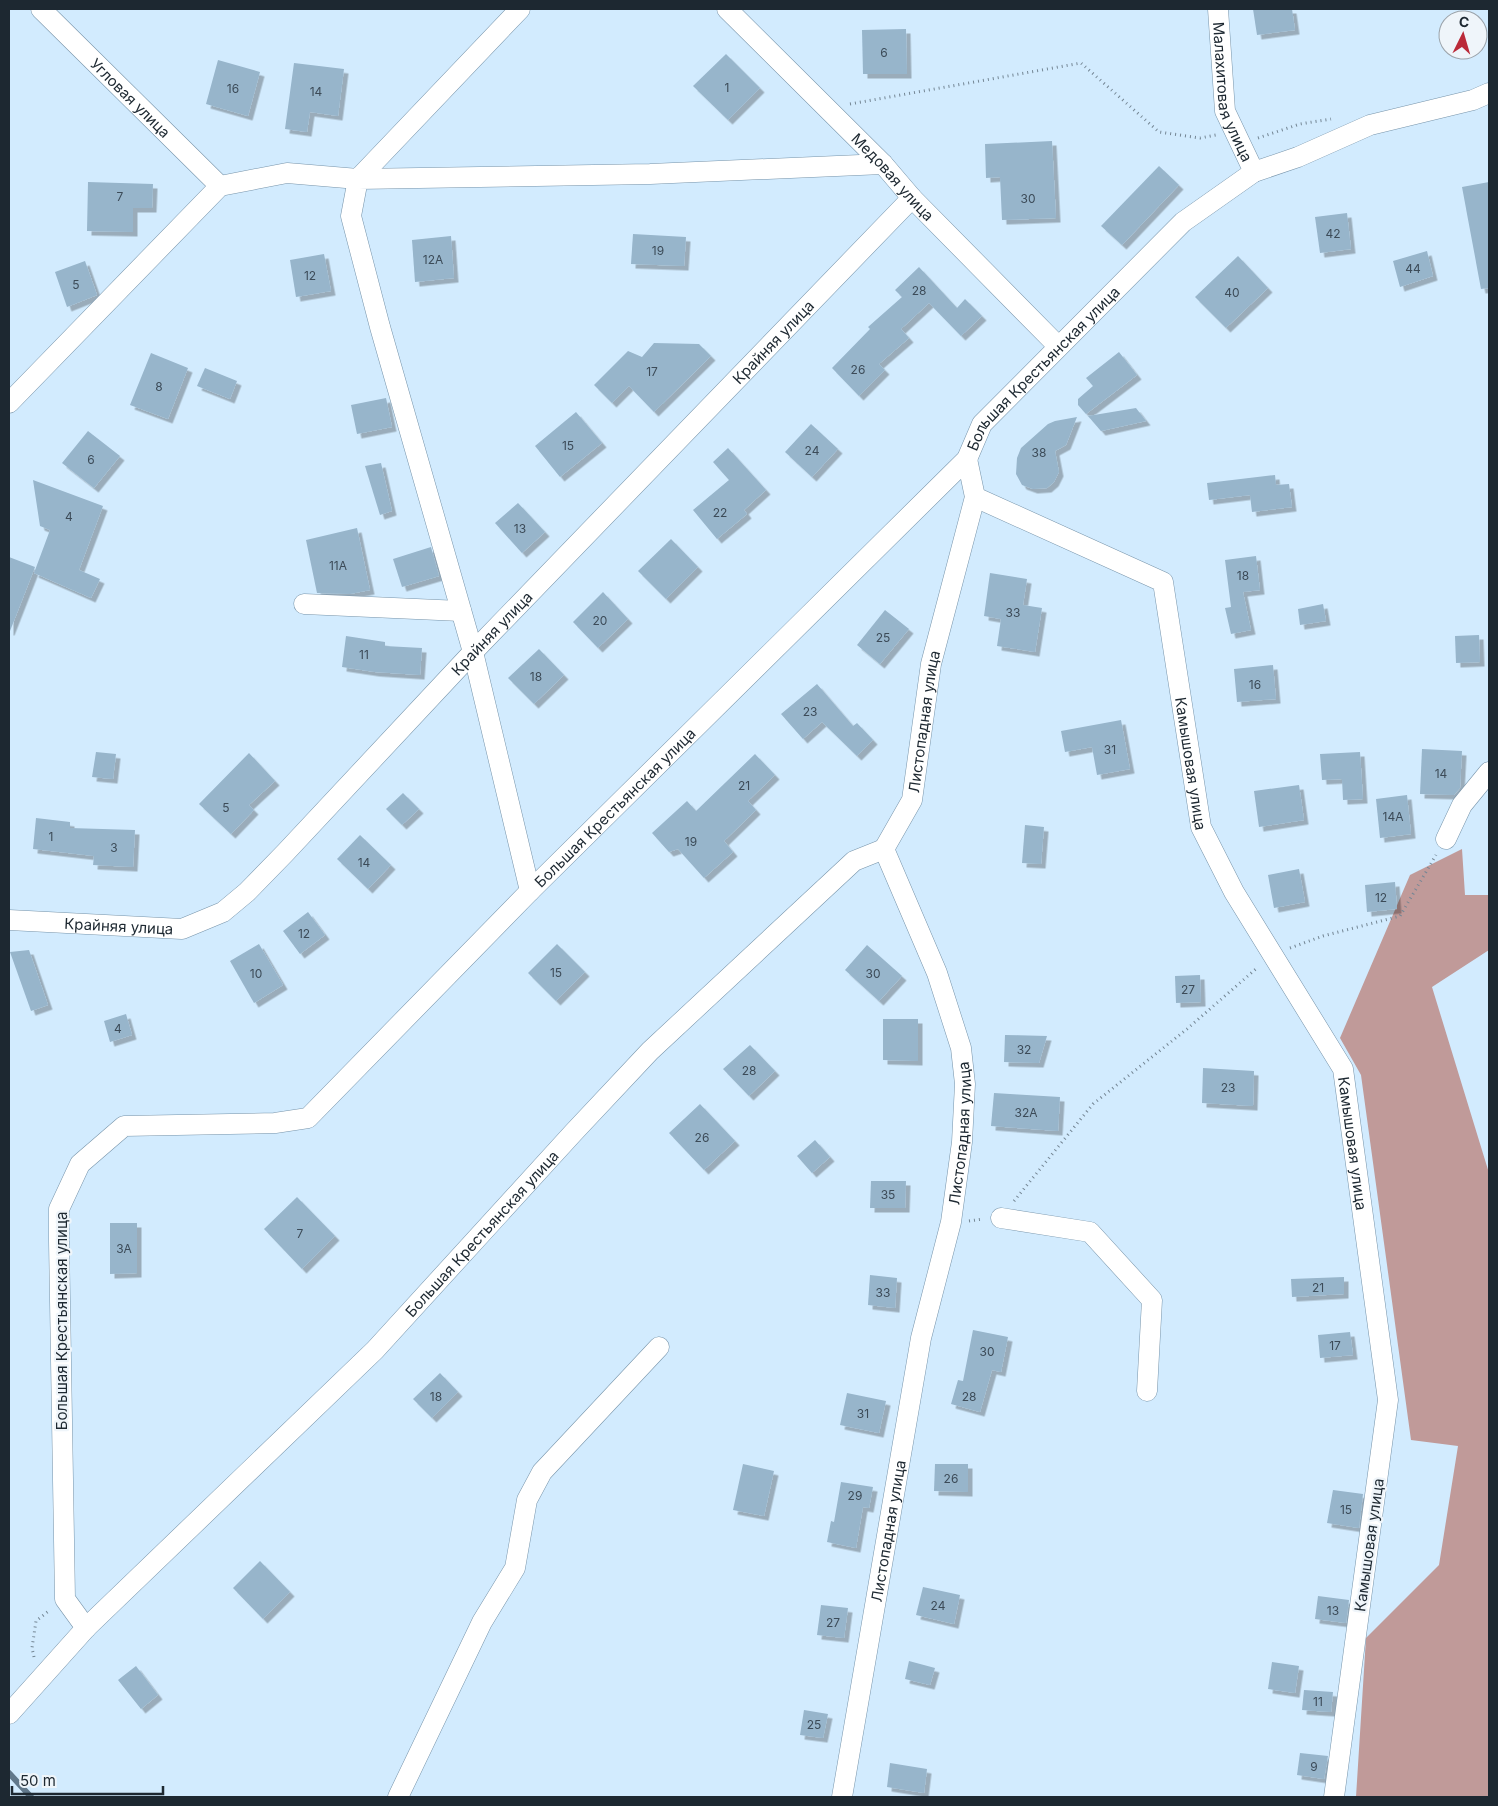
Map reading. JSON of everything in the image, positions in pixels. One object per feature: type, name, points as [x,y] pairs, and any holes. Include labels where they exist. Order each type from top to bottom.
[{"type":"street","name":"Угловая улица","points":[[41,9],[220,186]]},
{"type":"street","points":[[520,9],[358,179],[351,216],[380,327],[473,652],[530,890]]},
{"type":"street","name":"Медовая улица","points":[[727,9],[883,164],[912,198],[1058,346]]},
{"type":"street","name":"Малахитовая улица","points":[[1218,9],[1225,112],[1254,172]]},
{"type":"street","name":"Большая Крестьянская улица","points":[[64,1599],[59,1209],[80,1164],[124,1126],[275,1123],[308,1118],[530,890],[967,459],[982,424],[1183,222],[1254,172],[1298,157],[1370,125],[1473,100],[1489,94]]},
{"type":"street","points":[[9,403],[220,186],[287,173],[358,179],[650,174],[883,164]]},
{"type":"street","name":"Крайняя улица","points":[[9,920],[182,928],[223,912],[247,892],[286,852],[473,652],[912,198]]},
{"type":"street","name":"Листопадная улица","points":[[845,1796],[921,1338],[952,1222],[962,1142],[965,1084],[961,1048],[937,973],[884,849],[912,800],[931,664],[975,497],[967,459]]},
{"type":"street","name":"Камышовая улица","points":[[975,497],[1163,582],[1201,827],[1234,892],[1343,1069],[1388,1400],[1334,1797]]},
{"type":"street","points":[[304,604],[461,611]]},
{"type":"street","points":[[1446,838],[1462,805],[1489,772]]},
{"type":"street","name":"Большая Крестьянская улица","points":[[9,1714],[86,1628],[376,1350],[650,1052],[854,861],[884,849]]},
{"type":"street","points":[[1001,1218],[1090,1232],[1152,1300],[1147,1391]]},
{"type":"street","points":[[398,1797],[482,1622],[515,1568],[527,1500],[542,1472],[659,1347]]},
{"type":"street","points":[[64,1599],[86,1628]]},
{"type":"path","points":[[827,108],[1081,63],[1159,132],[1200,138],[1236,132],[1254,140],[1300,124],[1338,118]]},
{"type":"path","points":[[952,1222],[1001,1218],[1093,1104],[1187,1029],[1273,954],[1323,936],[1400,916],[1446,838]]},
{"type":"path","points":[[38,1681],[32,1648],[36,1622],[64,1599]]},
{"type":"shaded area","points":[[1462,849],[1465,895],[1489,895],[1489,950],[1432,987],[1489,1173],[1489,1797],[1356,1797],[1366,1638],[1439,1565],[1458,1446],[1411,1440],[1361,1075],[1340,1038],[1410,875]]},
{"type":"building","points":[[1253,9],[1292,9],[1295,30],[1257,35]]},
{"type":"building","points":[[906,29],[907,74],[863,74],[862,30]]},
{"type":"building","points":[[726,54],[760,88],[728,120],[693,86]]},
{"type":"building","points":[[218,60],[260,72],[248,116],[206,104]]},
{"type":"building","points":[[294,63],[344,69],[338,116],[310,112],[307,132],[285,129]]},
{"type":"building","points":[[1052,141],[1056,218],[1002,220],[1000,177],[986,178],[985,144]]},
{"type":"building","points":[[1159,166],[1179,185],[1122,245],[1101,226]]},
{"type":"building","points":[[88,182],[153,184],[152,208],[133,208],[133,232],[87,231]]},
{"type":"building","points":[[1489,182],[1489,288],[1481,289],[1462,187]]},
{"type":"building","points":[[1347,213],[1351,249],[1320,253],[1315,217]]},
{"type":"building","points":[[633,234],[686,237],[684,266],[631,264]]},
{"type":"building","points":[[451,236],[454,278],[415,282],[412,240]]},
{"type":"building","points":[[1427,251],[1433,276],[1400,287],[1393,261]]},
{"type":"building","points":[[324,254],[331,291],[296,297],[290,260]]},
{"type":"building","points":[[1238,256],[1268,288],[1226,328],[1195,297]]},
{"type":"building","points":[[85,261],[97,295],[67,307],[55,272]]},
{"type":"building","points":[[919,267],[957,308],[965,299],[982,316],[961,336],[929,303],[901,329],[909,338],[879,364],[885,370],[859,396],[832,368],[870,329],[868,327],[902,297],[895,290]]},
{"type":"building","points":[[654,343],[699,344],[711,356],[654,412],[629,386],[612,403],[594,385],[628,351],[642,357]]},
{"type":"building","points":[[1119,352],[1137,375],[1086,414],[1078,405],[1078,399],[1093,386],[1086,378]]},
{"type":"building","points":[[151,353],[188,368],[168,419],[130,405]]},
{"type":"building","points":[[205,368],[237,381],[230,399],[197,386]]},
{"type":"building","points":[[386,398],[392,427],[357,434],[351,405]]},
{"type":"building","points":[[1136,408],[1146,421],[1101,431],[1088,416]]},
{"type":"building","points":[[576,412],[602,443],[560,477],[535,446]]},
{"type":"building","points":[[1077,417],[1066,445],[1055,451],[1059,472],[1054,482],[1047,488],[1033,489],[1022,485],[1016,474],[1017,458],[1021,448],[1048,424]]},
{"type":"building","points":[[811,424],[838,449],[812,477],[785,452]]},
{"type":"building","points":[[88,431],[120,456],[94,488],[62,463]]},
{"type":"building","points":[[728,448],[766,490],[744,510],[747,514],[717,539],[693,510],[729,480],[713,462]]},
{"type":"building","points":[[381,463],[392,511],[380,515],[365,466]]},
{"type":"building","points":[[1275,475],[1276,485],[1289,484],[1292,507],[1252,512],[1250,495],[1209,500],[1207,483]]},
{"type":"building","points":[[33,480],[103,506],[79,570],[100,579],[91,598],[34,573],[50,530],[40,526]]},
{"type":"building","points":[[518,503],[545,532],[522,553],[495,523]]},
{"type":"building","points":[[357,528],[370,590],[350,594],[317,593],[306,540]]},
{"type":"building","points":[[671,539],[698,567],[666,599],[638,571]]},
{"type":"building","points":[[431,547],[439,576],[402,587],[393,559]]},
{"type":"building","points":[[1256,556],[1260,590],[1243,592],[1251,630],[1231,634],[1225,608],[1231,607],[1225,560]]},
{"type":"building","points":[[9,557],[35,567],[10,631],[9,631]]},
{"type":"building","points":[[990,573],[1027,579],[1023,605],[1042,608],[1035,652],[997,646],[1001,619],[984,616]]},
{"type":"building","points":[[603,592],[628,619],[598,648],[573,622]]},
{"type":"building","points":[[1323,604],[1326,621],[1300,625],[1298,609]]},
{"type":"building","points":[[885,610],[909,629],[880,664],[857,645]]},
{"type":"building","points":[[1479,635],[1480,662],[1456,663],[1455,636]]},
{"type":"building","points":[[346,636],[385,642],[385,646],[422,648],[420,675],[375,672],[342,667]]},
{"type":"building","points":[[539,649],[564,675],[534,704],[508,678]]},
{"type":"building","points":[[1273,665],[1276,699],[1237,702],[1234,669]]},
{"type":"building","points":[[817,684],[853,726],[857,723],[873,740],[857,756],[822,722],[803,739],[781,714]]},
{"type":"building","points":[[1121,720],[1130,769],[1097,775],[1092,747],[1065,752],[1061,731]]},
{"type":"building","points":[[1422,749],[1462,751],[1460,788],[1454,795],[1420,794]]},
{"type":"building","points":[[96,752],[116,754],[113,779],[92,777]]},
{"type":"building","points":[[1360,752],[1363,799],[1343,800],[1342,779],[1322,780],[1320,754]]},
{"type":"building","points":[[249,753],[275,781],[249,805],[254,810],[231,834],[199,804]]},
{"type":"building","points":[[755,754],[775,775],[748,801],[756,810],[724,841],[733,852],[704,878],[678,849],[669,852],[652,833],[687,801],[696,811]]},
{"type":"building","points":[[1299,785],[1304,820],[1259,827],[1254,791]]},
{"type":"building","points":[[403,793],[419,809],[402,825],[386,809]]},
{"type":"building","points":[[1407,795],[1411,834],[1380,838],[1376,799]]},
{"type":"building","points":[[36,818],[70,822],[70,828],[135,830],[133,867],[93,865],[94,856],[33,849]]},
{"type":"building","points":[[1025,825],[1044,827],[1041,864],[1022,863]]},
{"type":"building","points":[[360,835],[391,865],[368,889],[337,859]]},
{"type":"building","points":[[1299,869],[1305,902],[1274,908],[1268,875]]},
{"type":"building","points":[[1395,882],[1397,909],[1367,912],[1365,885]]},
{"type":"building","points":[[308,912],[325,935],[300,954],[283,931]]},
{"type":"building","points":[[259,944],[283,985],[254,1003],[230,961]]},
{"type":"building","points":[[557,944],[585,972],[556,1001],[528,973]]},
{"type":"building","points":[[867,945],[902,976],[879,1001],[845,970]]},
{"type":"building","points":[[29,950],[48,1005],[31,1011],[10,952]]},
{"type":"building","points":[[1200,975],[1201,1002],[1176,1003],[1175,976]]},
{"type":"building","points":[[126,1014],[132,1035],[110,1042],[104,1021]]},
{"type":"building","points":[[883,1019],[918,1019],[918,1061],[883,1060]]},
{"type":"building","points":[[1005,1035],[1047,1036],[1039,1063],[1004,1062]]},
{"type":"building","points":[[750,1045],[775,1071],[749,1096],[723,1069]]},
{"type":"building","points":[[1203,1068],[1254,1071],[1253,1106],[1202,1103]]},
{"type":"building","points":[[994,1093],[1060,1097],[1058,1131],[991,1126]]},
{"type":"building","points":[[700,1104],[735,1141],[704,1170],[669,1133]]},
{"type":"building","points":[[815,1140],[830,1157],[812,1173],[797,1156]]},
{"type":"building","points":[[871,1181],[906,1181],[905,1208],[870,1208]]},
{"type":"building","points":[[297,1197],[335,1236],[302,1269],[264,1229]]},
{"type":"building","points":[[110,1223],[137,1223],[137,1273],[110,1274]]},
{"type":"building","points":[[870,1275],[897,1278],[895,1308],[868,1305]]},
{"type":"building","points":[[1344,1277],[1344,1294],[1292,1297],[1291,1279]]},
{"type":"building","points":[[973,1330],[1008,1337],[1001,1372],[992,1370],[980,1412],[951,1404],[958,1380],[963,1381]]},
{"type":"building","points":[[1350,1332],[1353,1355],[1320,1358],[1318,1335]]},
{"type":"building","points":[[440,1373],[458,1392],[432,1418],[413,1399]]},
{"type":"building","points":[[847,1393],[886,1401],[879,1433],[840,1425]]},
{"type":"building","points":[[743,1464],[774,1471],[764,1516],[733,1510]]},
{"type":"building","points":[[935,1464],[968,1464],[968,1492],[934,1491]]},
{"type":"building","points":[[841,1482],[873,1487],[869,1508],[863,1507],[856,1548],[827,1542],[831,1521],[834,1522]]},
{"type":"building","points":[[1333,1490],[1363,1494],[1359,1528],[1327,1523]]},
{"type":"building","points":[[260,1561],[290,1592],[263,1619],[233,1588]]},
{"type":"building","points":[[923,1587],[960,1595],[954,1624],[916,1615]]},
{"type":"building","points":[[1318,1596],[1349,1600],[1346,1623],[1315,1619]]},
{"type":"building","points":[[821,1605],[848,1608],[844,1638],[817,1635]]},
{"type":"building","points":[[909,1661],[935,1668],[930,1685],[905,1679]]},
{"type":"building","points":[[1272,1662],[1299,1666],[1295,1693],[1268,1689]]},
{"type":"building","points":[[136,1666],[158,1695],[141,1709],[118,1680]]},
{"type":"building","points":[[1304,1690],[1333,1692],[1331,1712],[1302,1710]]},
{"type":"building","points":[[804,1710],[828,1714],[823,1738],[800,1735]]},
{"type":"building","points":[[1300,1753],[1328,1756],[1324,1779],[1297,1775]]},
{"type":"building","points":[[890,1763],[927,1769],[924,1793],[887,1787]]},
{"type":"waterway","points":[[9,1773],[31,1797]]}]
